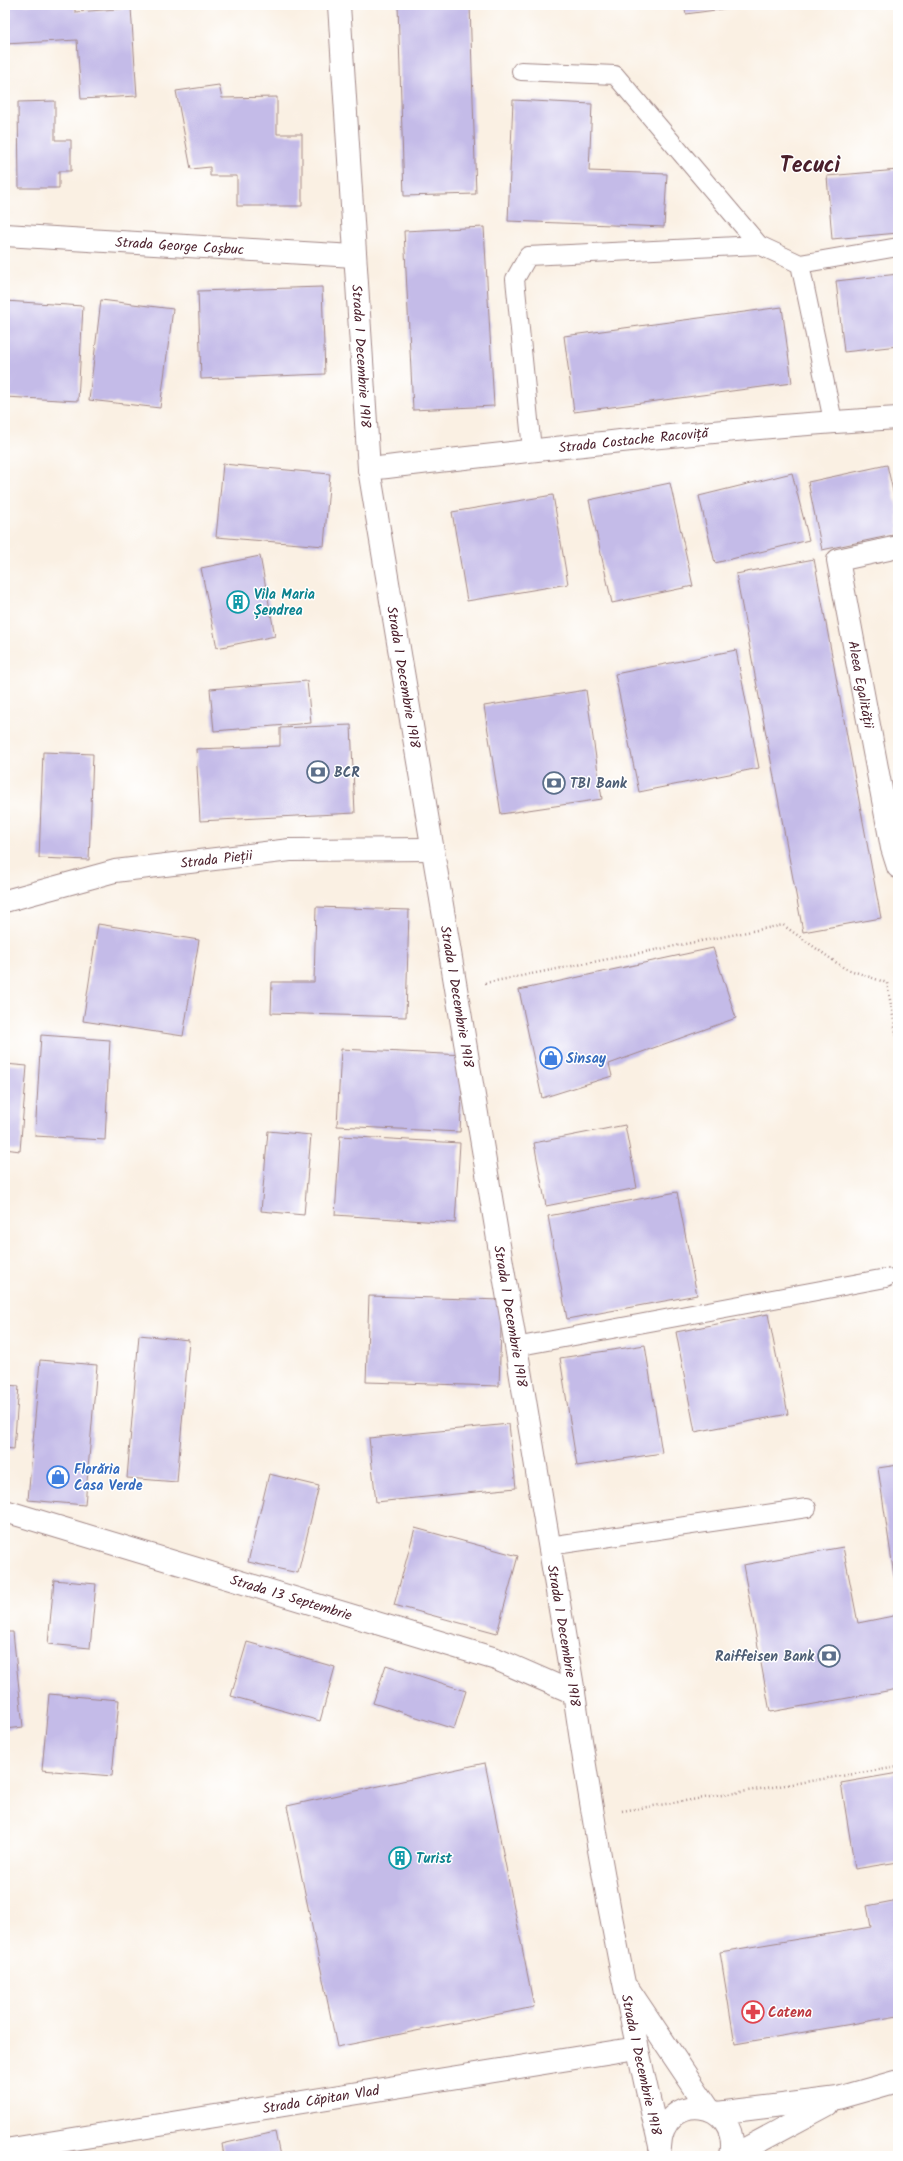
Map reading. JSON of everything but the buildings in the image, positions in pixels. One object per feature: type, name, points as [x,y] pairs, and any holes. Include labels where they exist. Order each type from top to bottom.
[{"type":"street","name":"Strada 1 Decembrie 1918","points":[[338,5],[369,469],[454,989],[574,1692],[592,1816],[625,1983],[636,2048],[662,2153]]},
{"type":"street","name":"Strada George Coșbuc","points":[[5,235],[354,256]]},
{"type":"street","name":"Strada Costache Racoviță","points":[[369,469],[532,450],[833,421],[898,418]]},
{"type":"street","name":"Aleea Egalității","points":[[898,548],[838,560],[892,848],[898,867]]},
{"type":"street","name":"Strada Pieții","points":[[5,901],[115,871],[290,850],[432,849]]},
{"type":"street","name":"Strada 13 Septembrie","points":[[5,1511],[496,1659],[574,1692]]},
{"type":"street","name":"Strada 1 Decembrie 1918","points":[[625,1983],[713,2111],[730,2127],[733,2146],[731,2156]]},
{"type":"street","name":"Strada Căpitan Vlad","points":[[5,2150],[636,2048]]},
{"type":"street","points":[[662,2153],[661,2135],[666,2123],[674,2114],[685,2109],[697,2107],[713,2111],[838,2098],[898,2080]]},
{"type":"street","points":[[731,2156],[838,2098]]},
{"type":"lane","points":[[521,72],[614,75],[758,245],[800,264],[898,248]]},
{"type":"lane","points":[[532,450],[515,279],[528,256],[758,245]]},
{"type":"lane","points":[[800,264],[833,421]]},
{"type":"lane","points":[[515,1347],[886,1278]]},
{"type":"lane","points":[[549,1546],[807,1508]]},
{"type":"path","points":[[454,989],[784,925],[844,968],[887,983],[898,1044]]},
{"type":"path","points":[[592,1816],[898,1767]]},
{"type":"place","name":"Vila Maria Șendrea","points":[[238,602]]},
{"type":"place","name":"BCR","points":[[318,772]]},
{"type":"place","name":"TBI Bank","points":[[554,783]]},
{"type":"place","name":"Sinsay","points":[[551,1058]]},
{"type":"place","name":"Florăria Casa Verde","points":[[58,1477]]},
{"type":"place","name":"Raiffeisen Bank","points":[[829,1656]]},
{"type":"place","name":"Turist","points":[[400,1858]]},
{"type":"place","name":"Catena","points":[[753,2012]]},
{"type":"district","name":"Tecuci","points":[[810,164]]}]
